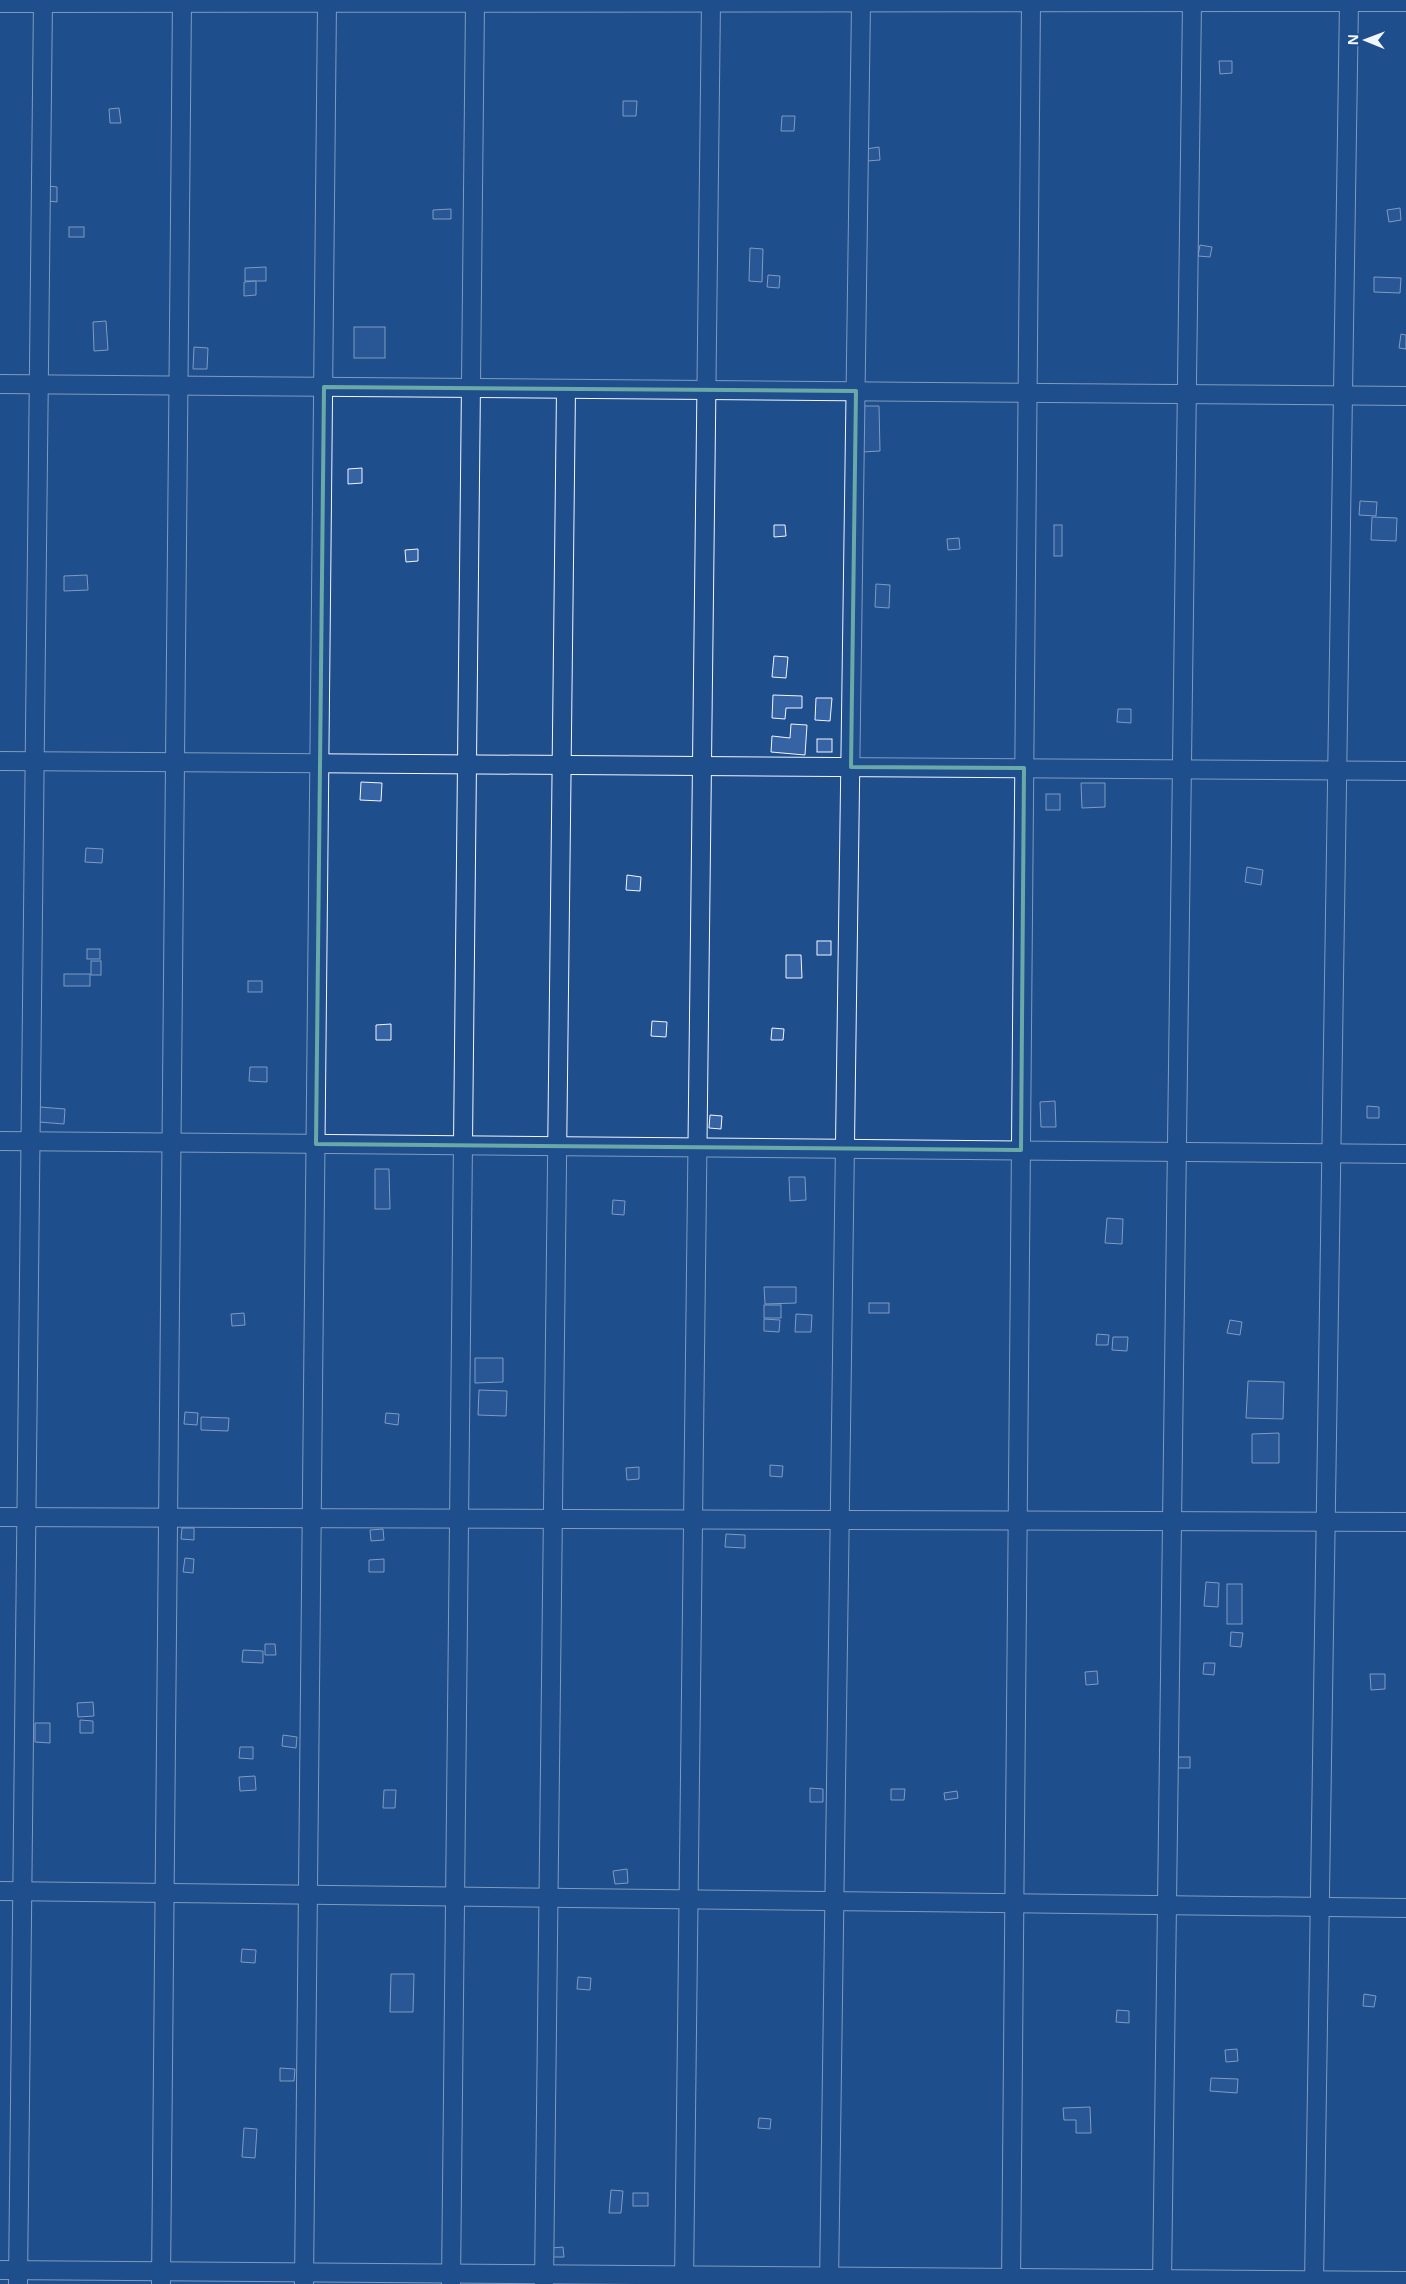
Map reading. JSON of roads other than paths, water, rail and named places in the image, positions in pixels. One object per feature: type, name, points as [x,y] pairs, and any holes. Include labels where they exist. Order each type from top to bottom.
[{"type":"street","points":[[18,2277],[43,1]]},
{"type":"street","points":[[0,3],[43,1],[327,3],[1406,2]]},
{"type":"street","points":[[161,2278],[182,1]]},
{"type":"street","points":[[684,2280],[711,2]]},
{"type":"street","points":[[1011,2281],[1031,2]]},
{"type":"street","points":[[1162,2282],[1192,2]]},
{"type":"street","points":[[1314,2282],[1349,2]]},
{"type":"street","points":[[304,2278],[327,3]]},
{"type":"street","points":[[451,2279],[475,3]]},
{"type":"street","points":[[829,2280],[861,3]]},
{"type":"street","points":[[0,384],[1406,396]]},
{"type":"street","points":[[544,2279],[566,388]]},
{"type":"street","points":[[0,761],[1406,770]]},
{"type":"street","points":[[0,1141],[1406,1154]]},
{"type":"street","points":[[0,1517],[1406,1522]]},
{"type":"street","points":[[0,1891],[1406,1908]]},
{"type":"street","points":[[0,2270],[18,2277],[1162,2282],[1406,2281]]}]
